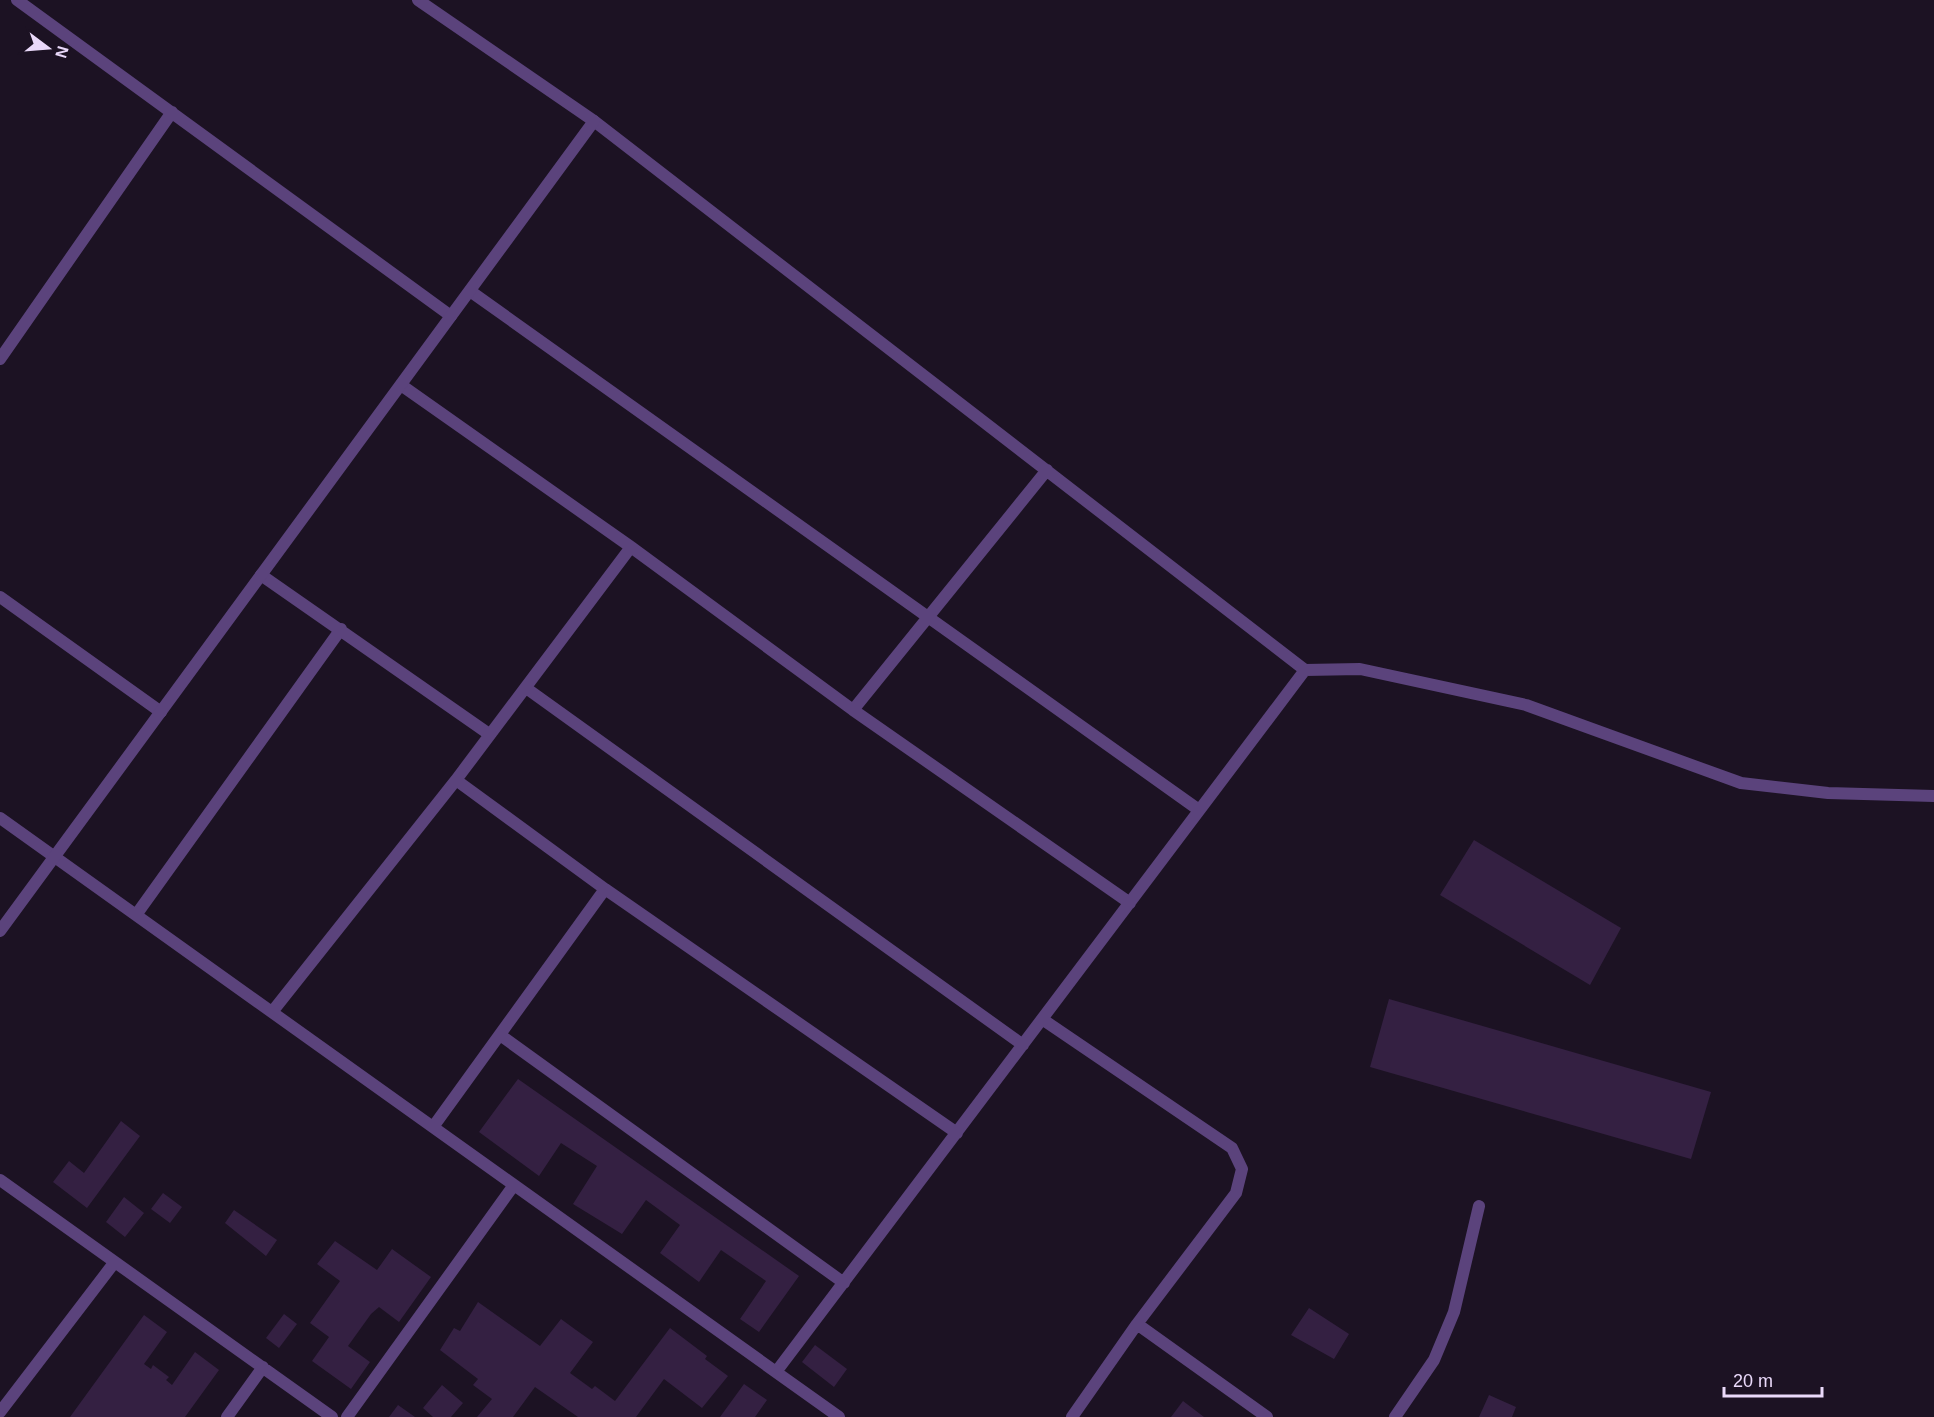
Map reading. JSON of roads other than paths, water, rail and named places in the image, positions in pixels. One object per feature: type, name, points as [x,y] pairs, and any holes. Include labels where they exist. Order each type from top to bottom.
[{"type":"street","points":[[17,0],[451,316]]},
{"type":"street","points":[[418,0],[594,122],[1305,670],[1360,669],[1526,705],[1741,783],[1828,793],[1934,796]]},
{"type":"street","points":[[0,359],[172,112]]},
{"type":"street","points":[[0,931],[594,122]]},
{"type":"street","points":[[470,291],[1199,810]]},
{"type":"street","points":[[401,385],[631,547],[852,710],[1130,903]]},
{"type":"street","points":[[852,710],[930,617],[1047,470]]},
{"type":"street","points":[[272,1012],[456,780],[631,547]]},
{"type":"street","points":[[261,575],[489,734]]},
{"type":"street","points":[[0,597],[161,711]]},
{"type":"street","points":[[136,915],[341,629]]},
{"type":"street","points":[[776,1372],[1305,670]]},
{"type":"street","points":[[526,688],[1023,1045]]},
{"type":"street","points":[[456,780],[605,889],[957,1133]]},
{"type":"street","points":[[0,818],[839,1417]]},
{"type":"street","points":[[433,1127],[605,889]]},
{"type":"street","points":[[1042,1019],[1232,1148],[1242,1169],[1236,1193],[1137,1324],[1072,1417]]},
{"type":"street","points":[[500,1035],[844,1283]]},
{"type":"street","points":[[0,1180],[332,1417]]},
{"type":"street","points":[[346,1417],[514,1185]]},
{"type":"street","points":[[1395,1417],[1434,1360],[1454,1312],[1479,1206]]},
{"type":"street","points":[[0,1412],[114,1263]]},
{"type":"street","points":[[1137,1324],[1267,1417]]},
{"type":"street","points":[[227,1417],[263,1367]]}]
